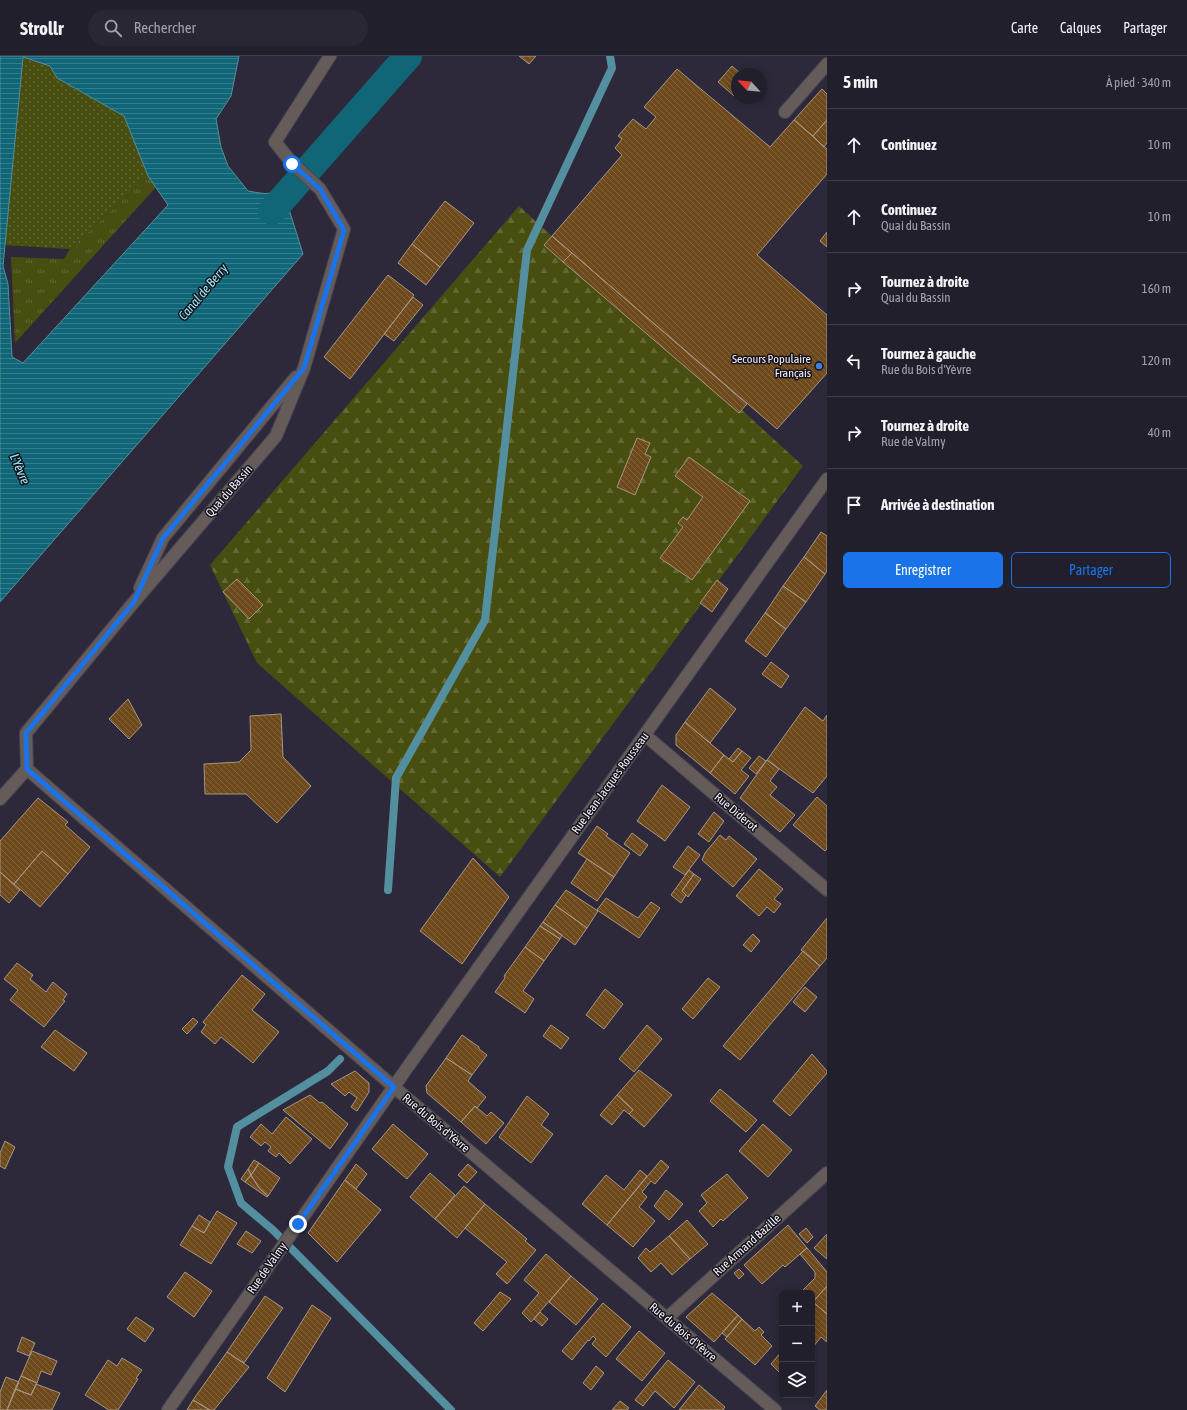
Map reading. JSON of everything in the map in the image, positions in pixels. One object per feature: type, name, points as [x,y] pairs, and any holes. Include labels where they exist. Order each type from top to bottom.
[{"type":"street","name":"Quai du Bassin","points":[[27,769],[26,733],[134,602],[276,436],[304,368],[344,230],[320,189],[292,164],[275,142],[330,56]]},
{"type":"street","points":[[785,112],[827,64]]},
{"type":"street","name":"Quai du Bassin","points":[[134,602],[163,538],[304,368]]},
{"type":"street","name":"Rue Jean-Jacques Rousseau","points":[[394,1087],[827,479]]},
{"type":"street","name":"Rue Diderot","points":[[645,735],[827,890]]},
{"type":"street","points":[[0,799],[27,769]]},
{"type":"street","name":"Rue du Bois d'Yèvre","points":[[27,769],[394,1087],[775,1410]]},
{"type":"street","name":"Rue de Valmy","points":[[168,1410],[394,1087]]},
{"type":"street","name":"Rue Armand Bazille","points":[[667,1318],[827,1173]]},
{"type":"green space","points":[[23,57],[50,66],[57,78],[124,116],[148,176],[70,249],[5,245]]},
{"type":"green space","points":[[148,176],[156,187],[15,343],[11,257],[64,259],[70,249]]},
{"type":"green space","points":[[519,206],[803,466],[500,877],[257,663],[210,565]]},
{"type":"water","name":"L'Yèvre","points":[[0,56],[239,56],[231,96],[216,119],[221,147],[228,166],[248,191],[271,193],[280,189],[291,179],[300,187],[288,206],[303,254],[0,602]],"holes":[[[23,57],[50,66],[57,78],[124,116],[148,176],[168,205],[23,363],[12,357],[8,284],[3,266]]]},
{"type":"building","points":[[519,56],[536,56],[529,64]]},
{"type":"building","points":[[732,66],[734,68],[731,68],[731,93],[718,82]]},
{"type":"building","points":[[677,69],[770,147],[794,120],[827,149],[827,174],[757,255],[827,315],[827,373],[777,429],[552,236],[622,155],[615,148],[622,139],[618,136],[633,119],[646,129],[656,117],[644,107]]},
{"type":"building","points":[[822,89],[827,94],[827,120],[813,136],[794,120]]},
{"type":"building","points":[[827,120],[827,143],[824,147],[813,136]]},
{"type":"building","points":[[445,201],[474,223],[440,267],[412,244]]},
{"type":"building","points":[[827,232],[827,247],[820,241]]},
{"type":"building","points":[[552,236],[572,253],[563,262],[544,245]]},
{"type":"building","points":[[412,244],[440,267],[426,285],[398,263]]},
{"type":"building","points":[[572,253],[747,404],[739,413],[563,262]]},
{"type":"building","points":[[388,275],[414,295],[350,379],[324,357]]},
{"type":"building","points":[[413,297],[423,305],[394,341],[384,334]]},
{"type":"building","points":[[637,438],[650,443],[645,454],[651,457],[635,495],[617,487]]},
{"type":"building","points":[[689,457],[750,501],[692,580],[660,558],[683,527],[678,523],[683,517],[687,520],[703,497],[675,476]]},
{"type":"building","points":[[821,532],[827,536],[827,571],[825,574],[804,557]]},
{"type":"building","points":[[804,557],[825,574],[806,602],[783,586]]},
{"type":"building","points":[[237,579],[263,605],[249,619],[223,592]]},
{"type":"building","points":[[717,580],[728,589],[712,612],[700,603]]},
{"type":"building","points":[[783,586],[806,602],[786,629],[765,613]]},
{"type":"building","points":[[765,613],[786,629],[766,657],[745,641]]},
{"type":"building","points":[[771,662],[789,676],[781,688],[762,674]]},
{"type":"building","points":[[710,688],[736,709],[710,743],[685,722]]},
{"type":"building","points":[[128,699],[142,725],[129,739],[109,719]]},
{"type":"building","points":[[805,707],[823,721],[827,715],[827,776],[813,793],[767,760]]},
{"type":"building","points":[[281,714],[283,757],[311,786],[277,823],[246,794],[205,794],[204,764],[239,762],[251,750],[250,716]]},
{"type":"building","points":[[685,722],[724,755],[710,773],[676,745],[676,735]]},
{"type":"building","points":[[738,748],[742,751],[733,762],[729,759]]},
{"type":"building","points":[[742,751],[751,758],[741,770],[749,776],[735,794],[710,773],[724,755],[733,762]]},
{"type":"building","points":[[759,756],[766,761],[756,774],[749,768]]},
{"type":"building","points":[[767,760],[779,769],[770,781],[777,787],[770,795],[795,815],[780,832],[740,798]]},
{"type":"building","points":[[662,785],[690,807],[665,841],[637,821]]},
{"type":"building","points":[[817,797],[827,806],[827,849],[825,851],[793,825]]},
{"type":"building","points":[[38,798],[68,822],[65,825],[90,847],[68,874],[42,851],[14,884],[0,872],[0,841]]},
{"type":"building","points":[[714,812],[724,821],[709,842],[698,834]]},
{"type":"building","points":[[597,826],[608,834],[606,836],[630,853],[614,877],[578,853]]},
{"type":"building","points":[[632,833],[648,845],[640,856],[624,844]]},
{"type":"building","points":[[720,835],[726,840],[729,836],[757,859],[733,887],[702,860],[705,853]]},
{"type":"building","points":[[688,846],[700,855],[685,875],[673,867]]},
{"type":"building","points":[[42,851],[68,874],[40,907],[14,884]]},
{"type":"building","points":[[473,858],[509,897],[462,964],[420,931]]},
{"type":"building","points":[[587,859],[614,877],[597,901],[571,883]]},
{"type":"building","points":[[759,869],[783,889],[774,899],[781,904],[774,913],[767,907],[759,916],[736,896]]},
{"type":"building","points":[[689,870],[694,874],[682,891],[686,895],[681,903],[671,895]]},
{"type":"building","points":[[0,872],[20,890],[9,903],[0,895]]},
{"type":"building","points":[[694,874],[701,879],[688,897],[682,891]]},
{"type":"building","points":[[566,890],[598,911],[587,928],[555,905]]},
{"type":"building","points":[[606,898],[638,918],[651,902],[660,908],[639,938],[597,910]]},
{"type":"building","points":[[555,905],[587,928],[575,945],[543,922]]},
{"type":"building","points":[[827,918],[827,958],[820,966],[801,950]]},
{"type":"building","points":[[543,922],[562,935],[560,939],[540,926]]},
{"type":"building","points":[[540,926],[560,939],[544,961],[525,947]]},
{"type":"building","points":[[753,934],[760,941],[751,952],[743,945]]},
{"type":"building","points":[[525,947],[544,961],[523,991],[534,999],[525,1013],[495,992],[505,978],[504,976]]},
{"type":"building","points":[[803,951],[820,966],[740,1060],[723,1046]]},
{"type":"building","points":[[17,963],[33,975],[30,979],[46,992],[53,982],[67,994],[63,1000],[65,1001],[44,1027],[10,1000],[18,990],[4,979]]},
{"type":"building","points":[[242,975],[265,994],[252,1010],[279,1032],[253,1063],[221,1037],[215,1044],[201,1032],[206,1025],[203,1022]]},
{"type":"building","points":[[708,978],[720,987],[693,1019],[682,1009]]},
{"type":"building","points":[[805,987],[817,997],[805,1012],[793,1002]]},
{"type":"building","points":[[605,989],[623,1004],[604,1029],[586,1015]]},
{"type":"building","points":[[193,1018],[198,1022],[187,1034],[182,1029]]},
{"type":"building","points":[[551,1025],[569,1038],[561,1049],[543,1036]]},
{"type":"building","points":[[647,1025],[662,1039],[634,1072],[619,1059]]},
{"type":"building","points":[[55,1030],[87,1053],[74,1071],[41,1047]]},
{"type":"building","points":[[462,1035],[479,1047],[479,1049],[487,1055],[472,1075],[446,1058]]},
{"type":"building","points":[[812,1054],[827,1071],[827,1073],[790,1116],[773,1101]]},
{"type":"building","points":[[446,1058],[472,1075],[468,1081],[486,1097],[477,1108],[475,1106],[461,1122],[427,1093],[426,1086]]},
{"type":"building","points":[[639,1070],[672,1095],[644,1127],[629,1114],[633,1110],[617,1095]]},
{"type":"building","points":[[355,1071],[369,1083],[369,1092],[357,1111],[351,1107],[357,1098],[349,1092],[345,1096],[331,1084]]},
{"type":"building","points":[[720,1089],[757,1120],[746,1132],[710,1101]]},
{"type":"building","points":[[310,1095],[320,1103],[322,1102],[348,1124],[330,1149],[283,1110]]},
{"type":"building","points":[[617,1095],[633,1110],[629,1114],[624,1110],[612,1125],[600,1115]]},
{"type":"building","points":[[527,1096],[549,1114],[541,1125],[553,1134],[531,1163],[499,1137]]},
{"type":"building","points":[[475,1106],[487,1116],[491,1112],[504,1123],[486,1144],[461,1122]]},
{"type":"building","points":[[286,1117],[312,1139],[290,1164],[279,1153],[276,1157],[268,1151],[271,1147],[265,1142],[261,1146],[250,1137],[261,1124],[272,1134]]},
{"type":"building","points":[[393,1124],[428,1154],[407,1179],[372,1149]]},
{"type":"building","points":[[763,1124],[792,1150],[768,1177],[739,1151]]},
{"type":"building","points":[[5,1141],[15,1147],[5,1169],[0,1166],[0,1153]]},
{"type":"building","points":[[254,1160],[259,1163],[251,1175],[248,1169]]},
{"type":"building","points":[[661,1160],[669,1167],[655,1184],[651,1181],[642,1192],[647,1197],[639,1207],[655,1221],[633,1247],[607,1225]]},
{"type":"building","points":[[259,1163],[280,1178],[268,1196],[259,1188],[251,1175]]},
{"type":"building","points":[[356,1164],[367,1174],[356,1189],[345,1180]]},
{"type":"building","points":[[468,1164],[477,1172],[467,1183],[458,1175]]},
{"type":"building","points":[[248,1169],[251,1175],[245,1182],[241,1179]]},
{"type":"building","points":[[640,1170],[647,1176],[607,1225],[582,1204],[606,1175],[624,1190]]},
{"type":"building","points":[[430,1173],[455,1195],[435,1219],[410,1197]]},
{"type":"building","points":[[727,1174],[748,1198],[723,1221],[721,1219],[713,1227],[699,1211],[707,1203],[701,1195]]},
{"type":"building","points":[[251,1175],[259,1188],[268,1196],[267,1197],[245,1182]]},
{"type":"building","points":[[345,1180],[381,1210],[337,1262],[308,1233]]},
{"type":"building","points":[[464,1186],[485,1204],[457,1238],[435,1219]]},
{"type":"building","points":[[666,1190],[683,1204],[669,1220],[654,1206]]},
{"type":"building","points":[[485,1204],[527,1239],[525,1241],[536,1250],[507,1284],[496,1274],[507,1262],[465,1228]]},
{"type":"building","points":[[217,1211],[237,1223],[211,1264],[180,1245],[192,1226],[204,1233]]},
{"type":"building","points":[[199,1215],[210,1222],[204,1233],[192,1226]]},
{"type":"building","points":[[687,1220],[708,1244],[690,1259],[669,1236]]},
{"type":"building","points":[[788,1225],[807,1248],[785,1267],[783,1265],[762,1284],[744,1265]]},
{"type":"building","points":[[806,1228],[813,1237],[807,1243],[799,1234]]},
{"type":"building","points":[[246,1231],[261,1241],[252,1253],[237,1244]]},
{"type":"building","points":[[827,1234],[827,1259],[814,1248]]},
{"type":"building","points":[[669,1236],[690,1259],[672,1275],[661,1263],[651,1272],[638,1258],[646,1248],[650,1252]]},
{"type":"building","points":[[807,1248],[827,1272],[827,1286],[815,1300],[815,1290],[803,1290],[815,1278],[815,1272],[800,1254]]},
{"type":"building","points":[[546,1254],[571,1276],[531,1322],[522,1313],[539,1293],[524,1280]]},
{"type":"building","points":[[739,1269],[744,1274],[739,1279],[734,1273]]},
{"type":"building","points":[[185,1272],[212,1291],[194,1317],[167,1297]]},
{"type":"building","points":[[571,1276],[598,1299],[576,1325],[549,1302]]},
{"type":"building","points":[[827,1286],[827,1314],[815,1304],[815,1300]]},
{"type":"building","points":[[500,1292],[511,1299],[483,1331],[474,1323]]},
{"type":"building","points":[[712,1293],[738,1315],[714,1342],[686,1317]]},
{"type":"building","points":[[265,1296],[283,1308],[244,1363],[227,1352]]},
{"type":"building","points":[[603,1303],[631,1327],[606,1357],[592,1344],[596,1339],[593,1336],[572,1360],[562,1351]]},
{"type":"building","points":[[815,1304],[827,1314],[827,1342],[821,1337],[815,1344]]},
{"type":"building","points":[[312,1305],[331,1318],[285,1392],[267,1378]]},
{"type":"building","points":[[540,1312],[548,1319],[542,1326],[534,1319]]},
{"type":"building","points":[[738,1315],[742,1319],[727,1337],[722,1333]]},
{"type":"building","points":[[136,1317],[154,1329],[145,1342],[127,1329]]},
{"type":"building","points":[[742,1319],[755,1331],[759,1327],[764,1332],[761,1335],[772,1346],[755,1365],[725,1339]]},
{"type":"building","points":[[639,1331],[665,1353],[642,1381],[616,1359]]},
{"type":"building","points":[[22,1337],[35,1343],[29,1356],[17,1351]]},
{"type":"building","points":[[32,1351],[57,1361],[51,1375],[41,1371],[37,1383],[21,1376]]},
{"type":"building","points":[[227,1352],[249,1367],[214,1410],[210,1410],[193,1400]]},
{"type":"building","points":[[779,1355],[779,1372],[771,1364]]},
{"type":"building","points":[[122,1358],[142,1370],[136,1378],[138,1379],[118,1410],[109,1410],[85,1395],[108,1360],[117,1366]]},
{"type":"building","points":[[668,1360],[695,1382],[674,1408],[655,1391],[643,1406],[635,1400]]},
{"type":"building","points":[[596,1366],[604,1373],[591,1390],[583,1383]]},
{"type":"building","points":[[21,1376],[37,1383],[31,1395],[15,1389]]},
{"type":"building","points":[[6,1377],[19,1382],[7,1410],[0,1410],[0,1392]]},
{"type":"building","points":[[36,1384],[60,1393],[52,1410],[7,1410],[15,1389],[31,1395]]},
{"type":"building","points":[[699,1385],[725,1407],[723,1410],[679,1410]]},
{"type":"building","points":[[827,1390],[827,1410],[820,1410],[815,1406]]},
{"type":"building","points":[[193,1400],[210,1410],[187,1410]]},
{"type":"building","points":[[620,1401],[629,1408],[627,1410],[612,1410]]},
{"type":"waterway","name":"Canal de Berry","points":[[272,211],[408,56]]},
{"type":"waterway","points":[[388,890],[396,778],[485,620],[527,250],[612,68],[610,56]]},
{"type":"waterway","points":[[340,1059],[328,1071],[237,1127],[228,1167],[241,1203],[273,1230],[451,1410]]},
{"type":"place","name":"Secours Populaire Français","points":[[819,366]]},
{"type":"route","points":[[292,164],[320,189],[344,230],[304,368],[163,538],[134,602],[26,733],[27,769],[394,1087],[298,1224]]}]
